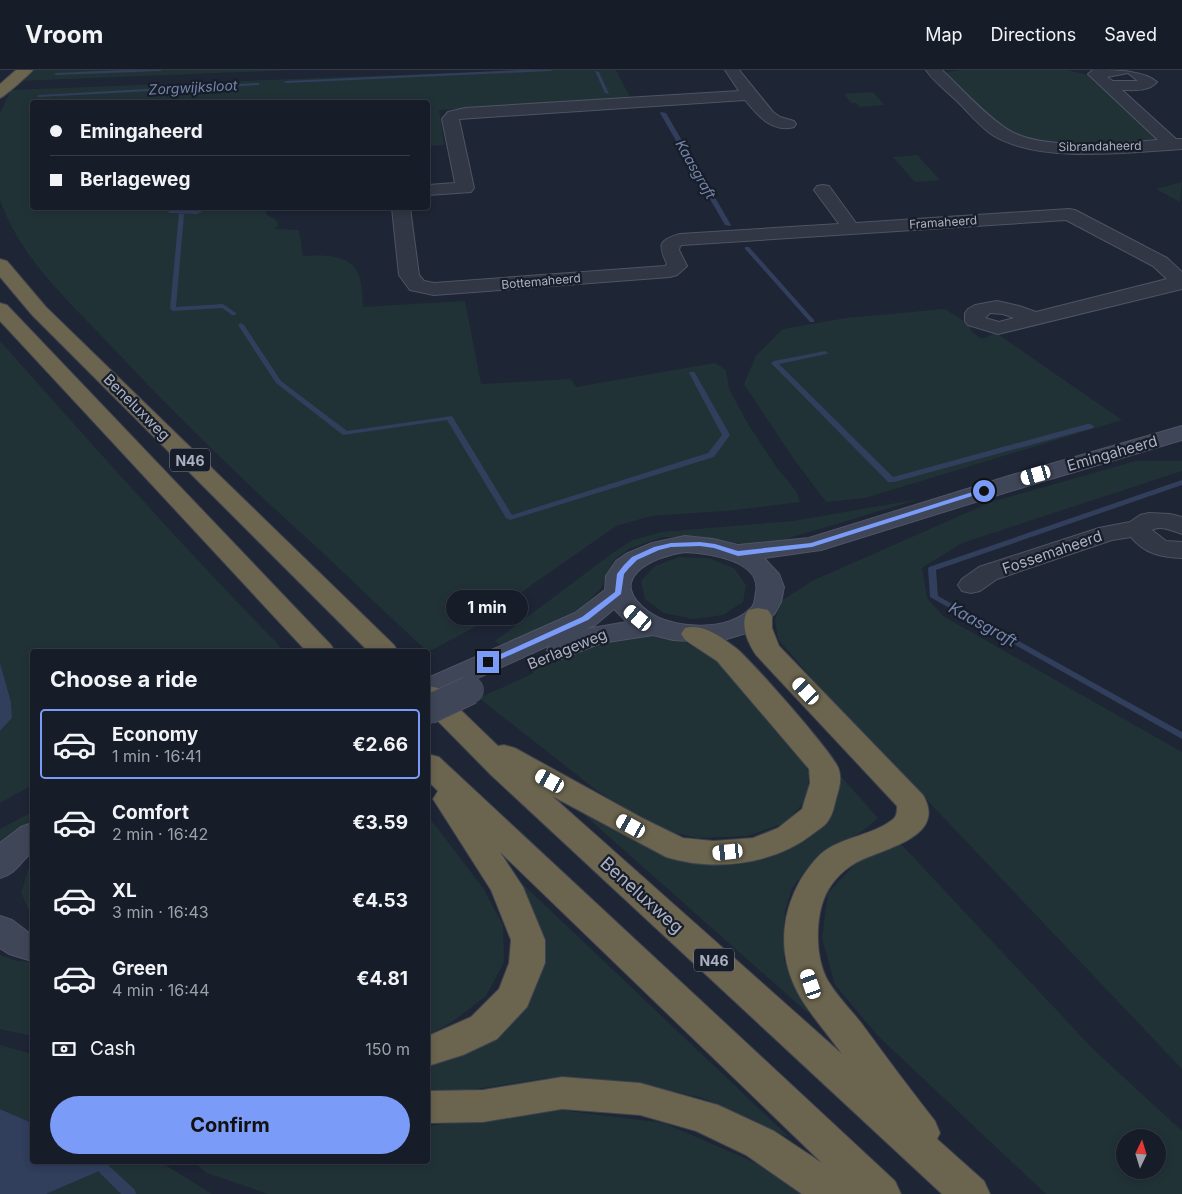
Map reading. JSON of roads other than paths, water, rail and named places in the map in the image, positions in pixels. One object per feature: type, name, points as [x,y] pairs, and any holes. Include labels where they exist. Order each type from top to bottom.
[{"type":"highway","points":[[0,75],[4,70]]},
{"type":"highway","points":[[0,93],[16,76],[26,70]]},
{"type":"highway","name":"Beneluxweg","points":[[0,265],[39,311],[382,649]]},
{"type":"highway","name":"N46","points":[[0,309],[319,649]]},
{"type":"highway","name":"N46","points":[[758,616],[758,628],[766,649],[912,804],[912,816],[904,828],[840,856],[824,872],[811,891],[803,911],[800,934],[802,958],[811,984],[965,1189]]},
{"type":"highway","name":"N46","points":[[469,735],[631,826],[677,848],[714,853],[756,849],[789,836],[816,815],[825,783],[824,768],[812,751],[727,655],[696,634]]},
{"type":"highway","name":"Beneluxweg","points":[[430,697],[510,775],[965,1189]]},
{"type":"highway","points":[[430,767],[881,1194]]},
{"type":"highway","points":[[430,768],[506,887],[528,940],[527,963],[514,996],[484,1028],[450,1044],[430,1049]]},
{"type":"highway","points":[[430,1107],[483,1106],[562,1093],[640,1099],[704,1117],[760,1143],[834,1194]]},
{"type":"street","points":[[732,70],[750,95],[774,121],[788,124]]},
{"type":"street","name":"Sibrandaheerd","points":[[933,70],[1000,132],[1009,138],[1066,149],[1178,144]]},
{"type":"street","name":"Sibrandaheerd","points":[[1123,70],[1096,74],[1178,144]]},
{"type":"street","points":[[1109,86],[1144,85],[1149,82],[1134,70]]},
{"type":"street","points":[[430,190],[465,188],[450,120],[454,115],[750,95]]},
{"type":"street","points":[[823,190],[851,228]]},
{"type":"street","name":"Bottemaheerd","points":[[401,210],[409,275],[417,286],[434,289],[670,270],[677,266],[670,250],[671,243],[680,240],[714,237]]},
{"type":"street","name":"Framaheerd","points":[[714,237],[1069,214],[1160,262],[1181,282]]},
{"type":"street","points":[[1160,262],[1181,257]]},
{"type":"street","name":"Framaheerd","points":[[1034,319],[1181,282]]},
{"type":"street","name":"Emingaheerd","points":[[738,553],[812,545],[1018,480],[1182,433]]},
{"type":"street","name":"Fossemaheerd","points":[[971,584],[988,573],[1108,533],[1137,530],[1150,520],[1170,521],[1182,526]]},
{"type":"street","points":[[1137,530],[1146,540],[1161,549],[1182,550]]},
{"type":"street","points":[[700,544],[715,546],[738,553],[753,561],[761,569],[769,584],[771,596],[767,605],[758,616],[727,631],[696,634],[680,633],[655,626],[638,618],[622,602],[618,592],[621,574],[626,566],[634,559],[657,548],[671,545],[700,544]]},
{"type":"street","name":"Emingaheerd","points":[[769,584],[812,545]]},
{"type":"street","name":"Berlageweg","points":[[430,708],[463,683],[585,619],[618,592]]},
{"type":"street","name":"Berlageweg","points":[[430,690],[463,683],[595,635],[655,626]]},
{"type":"street","points":[[0,866],[11,852],[30,837]]},
{"type":"street","points":[[0,930],[21,945],[30,947]]},
{"type":"water","points":[[168,210],[205,210],[197,214],[169,213]]},
{"type":"water","points":[[0,663],[11,702],[12,718],[0,731]]},
{"type":"water","points":[[0,1109],[30,1122],[30,1164],[102,1164],[104,1169],[46,1194],[0,1194]]},
{"type":"waterway","points":[[56,74],[160,70]]},
{"type":"waterway","name":"Zorgwijksloot","points":[[286,82],[551,70]]},
{"type":"waterway","name":"Kaasgraft","points":[[597,72],[607,93]]},
{"type":"waterway","name":"Zorgwijksloot","points":[[39,96],[257,84]]},
{"type":"waterway","name":"Kaasgraft","points":[[663,113],[728,225]]},
{"type":"waterway","points":[[181,214],[173,309],[223,306],[234,314]]},
{"type":"waterway","name":"Kaasgraft","points":[[747,248],[812,321]]},
{"type":"waterway","points":[[241,325],[278,382],[346,433],[449,418],[510,518],[711,455],[726,435],[692,373]]},
{"type":"waterway","name":"Kaasgraft","points":[[825,353],[774,363],[891,480],[1090,426]]},
{"type":"waterway","name":"Kaasgraft","points":[[1182,482],[932,569],[934,597],[1182,736]]},
{"type":"waterway","points":[[104,1169],[130,1194]]}]
